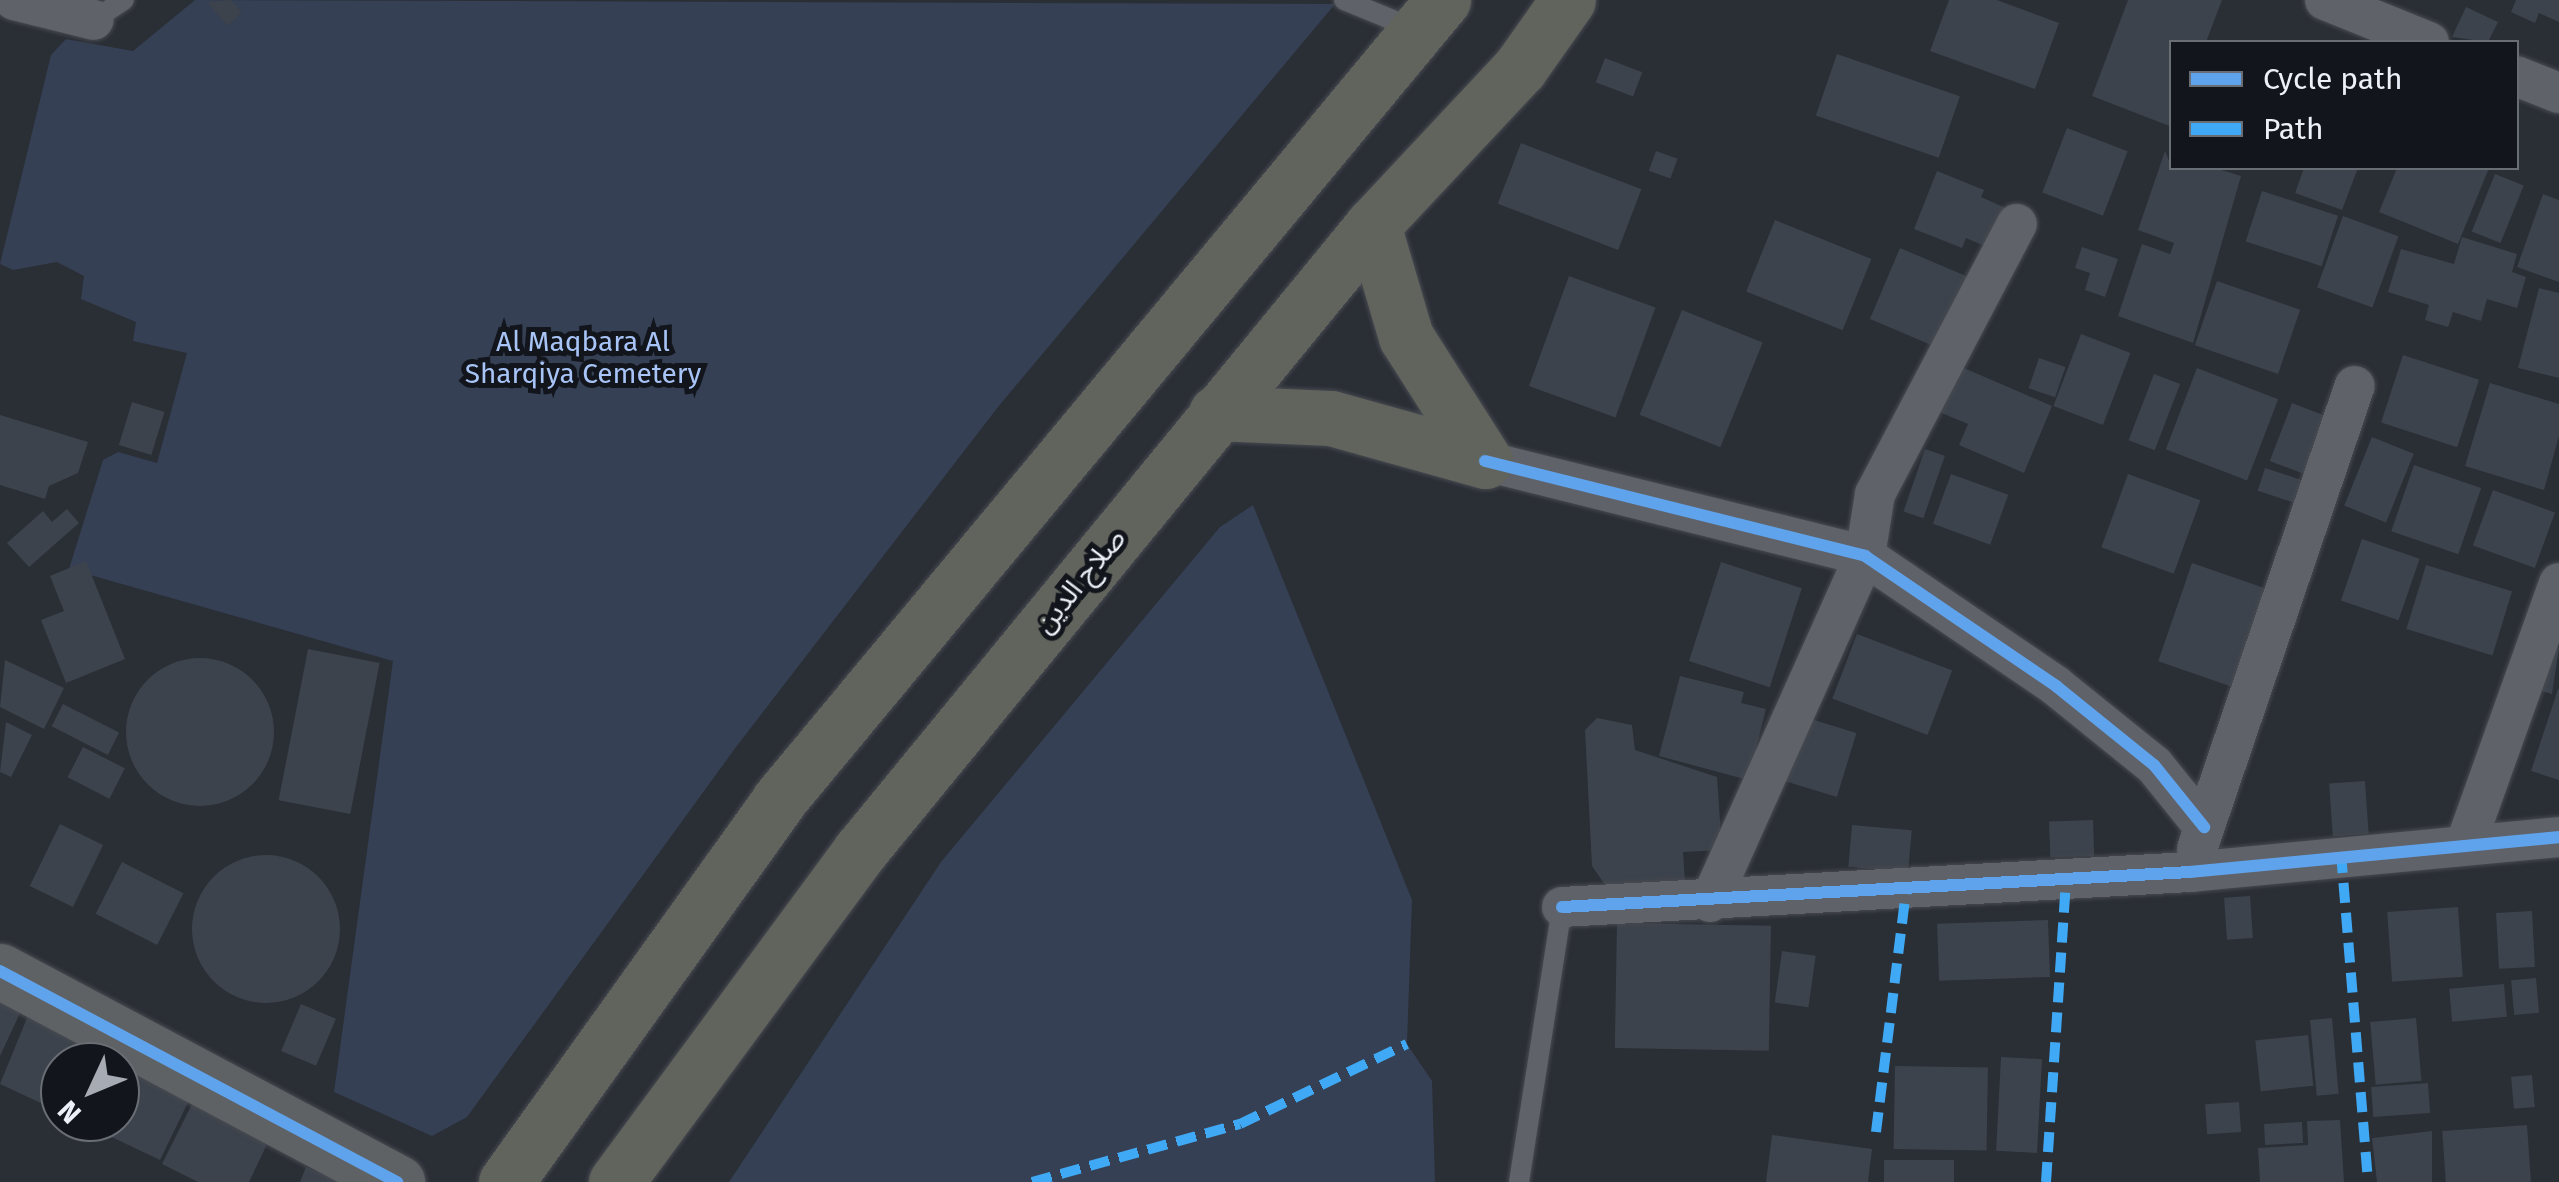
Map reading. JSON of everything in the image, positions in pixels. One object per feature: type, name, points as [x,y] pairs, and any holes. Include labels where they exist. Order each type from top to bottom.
[{"type":"highway","name":"صلاح الدين","points":[[616,1182],[860,851],[1372,225],[1520,68],[1568,0]]},
{"type":"highway","points":[[506,1182],[779,800],[1430,15]]},
{"type":"highway","points":[[1372,225],[1406,338],[1485,461]]},
{"type":"highway","points":[[1216,413],[1330,418],[1485,461]]},
{"type":"street","points":[[14,0],[109,10]]},
{"type":"street","points":[[2325,0],[2424,40]]},
{"type":"street","points":[[2519,77],[2559,93]]},
{"type":"street","points":[[1710,902],[1865,556],[1874,494],[2016,224]]},
{"type":"street","points":[[2190,872],[2355,386]]},
{"type":"street","points":[[1485,461],[1865,556],[2084,708],[2154,765],[2204,828]]},
{"type":"street","points":[[2466,843],[2559,582]]},
{"type":"street","points":[[1562,907],[1710,902],[2190,872],[2559,837]]},
{"type":"street","points":[[0,971],[397,1182]]},
{"type":"lane","points":[[1344,0],[1430,15]]},
{"type":"lane","points":[[1519,1182],[1562,907]]},
{"type":"green space","name":"Al Maqbara Al Sharqiya Cemetery","points":[[195,0],[1335,4],[998,407],[736,747],[467,1117],[432,1136],[334,1092],[393,661],[69,569],[103,460],[118,452],[157,463],[187,353],[133,341],[136,322],[81,299],[84,276],[57,262],[13,270],[0,264],[51,55],[66,39],[133,51]]},
{"type":"green space","points":[[1253,505],[1412,900],[1407,1044],[1432,1081],[1435,1182],[729,1182],[941,862],[1220,527]]},
{"type":"building","points":[[231,0],[242,13],[227,26],[207,2]]},
{"type":"building","points":[[1949,0],[1997,0],[2059,23],[2035,89],[1930,51]]},
{"type":"building","points":[[2128,0],[2222,0],[2207,40],[2169,40],[2169,126],[2092,96]]},
{"type":"building","points":[[2516,0],[2559,0],[2559,22],[2539,13],[2535,23],[2511,12]]},
{"type":"building","points":[[2466,7],[2498,22],[2489,40],[2452,37]]},
{"type":"building","points":[[1837,54],[1960,96],[1939,158],[1816,115]]},
{"type":"building","points":[[1605,58],[1642,72],[1633,97],[1596,82]]},
{"type":"building","points":[[2067,128],[2128,151],[2103,216],[2042,192]]},
{"type":"building","points":[[1521,143],[1641,189],[1618,250],[1498,204]]},
{"type":"building","points":[[1656,151],[1678,159],[1670,179],[1649,171]]},
{"type":"building","points":[[2165,151],[2169,170],[2222,170],[2241,176],[2193,343],[2118,316],[2142,244],[2170,254],[2174,243],[2138,230]]},
{"type":"building","points":[[2303,170],[2357,170],[2342,210],[2295,193]]},
{"type":"building","points":[[2396,170],[2488,170],[2458,244],[2379,212]]},
{"type":"building","points":[[1937,171],[1984,190],[1981,197],[2008,209],[1992,249],[1966,238],[1962,248],[1914,229]]},
{"type":"building","points":[[2495,174],[2524,186],[2501,243],[2472,231]]},
{"type":"building","points":[[2262,191],[2338,216],[2322,266],[2246,241]]},
{"type":"building","points":[[2543,194],[2559,200],[2559,282],[2517,267]]},
{"type":"building","points":[[2343,216],[2398,236],[2372,308],[2317,287]]},
{"type":"building","points":[[1775,220],[1871,259],[1843,330],[1746,291]]},
{"type":"building","points":[[2462,237],[2517,254],[2512,272],[2526,277],[2517,308],[2487,299],[2481,321],[2453,312],[2448,327],[2425,320],[2429,305],[2388,292],[2401,249],[2454,264]]},
{"type":"building","points":[[2082,247],[2118,259],[2105,297],[2085,290],[2090,273],[2075,268]]},
{"type":"building","points":[[1900,248],[1971,278],[1941,349],[1870,319]]},
{"type":"building","points":[[1569,276],[1655,307],[1615,417],[1529,386]]},
{"type":"building","points":[[2217,281],[2300,310],[2278,374],[2195,345]]},
{"type":"building","points":[[2539,288],[2559,293],[2559,378],[2518,368]]},
{"type":"building","points":[[1682,310],[1763,343],[1720,447],[1640,415]]},
{"type":"building","points":[[2081,334],[2130,353],[2103,425],[2053,406]]},
{"type":"building","points":[[2403,355],[2479,380],[2457,447],[2381,423]]},
{"type":"building","points":[[2039,358],[2065,367],[2055,397],[2029,388]]},
{"type":"building","points":[[1957,365],[2052,406],[2024,473],[1959,445],[1968,424],[1937,411]]},
{"type":"building","points":[[2197,368],[2278,399],[2247,480],[2166,449]]},
{"type":"building","points":[[2154,374],[2180,384],[2155,450],[2129,440]]},
{"type":"building","points":[[2490,383],[2559,404],[2559,436],[2544,490],[2465,466]]},
{"type":"building","points":[[132,402],[165,412],[151,455],[119,445]]},
{"type":"building","points":[[2292,403],[2337,420],[2315,478],[2270,461]]},
{"type":"building","points":[[0,415],[88,442],[78,473],[49,486],[45,499],[0,485]]},
{"type":"building","points":[[2372,437],[2414,454],[2386,522],[2344,506]]},
{"type":"building","points":[[1925,449],[1945,456],[1923,518],[1904,511]]},
{"type":"building","points":[[2414,465],[2481,488],[2458,554],[2391,531]]},
{"type":"building","points":[[2265,468],[2304,481],[2297,503],[2258,491]]},
{"type":"building","points":[[1951,474],[2008,495],[1990,545],[1933,524]]},
{"type":"building","points":[[2128,474],[2200,500],[2174,574],[2101,547]]},
{"type":"building","points":[[2493,490],[2555,513],[2535,568],[2473,545]]},
{"type":"building","points":[[67,509],[79,523],[29,567],[7,543],[43,511],[52,522]]},
{"type":"building","points":[[2362,539],[2420,559],[2399,620],[2341,600]]},
{"type":"building","points":[[86,561],[125,659],[66,683],[41,620],[64,611],[50,576]]},
{"type":"building","points":[[1721,562],[1802,588],[1770,687],[1689,661]]},
{"type":"building","points":[[2192,563],[2266,588],[2232,687],[2158,661]]},
{"type":"building","points":[[2426,565],[2512,591],[2492,655],[2406,629]]},
{"type":"building","points":[[1857,634],[1952,671],[1927,735],[1832,698]]},
{"type":"building","points":[[2548,644],[2559,648],[2552,694],[2535,689]]},
{"type":"building","points":[[308,649],[380,663],[350,814],[279,800]]},
{"type":"building","points":[[200,658],[228,664],[252,680],[268,704],[274,732],[268,760],[252,784],[228,800],[200,806],[172,800],[148,784],[132,760],[126,732],[132,704],[148,680],[172,664]]},
{"type":"building","points":[[5,660],[64,688],[44,729],[0,707]]},
{"type":"building","points":[[1680,676],[1744,692],[1741,703],[1766,709],[1748,780],[1659,756]]},
{"type":"building","points":[[2559,689],[2559,780],[2531,771]]},
{"type":"building","points":[[63,704],[119,733],[108,755],[52,726]]},
{"type":"building","points":[[1801,716],[1856,733],[1837,797],[1781,780]]},
{"type":"building","points":[[1597,718],[1632,725],[1635,750],[1717,777],[1722,850],[1683,852],[1685,882],[1605,885],[1592,866],[1585,730]]},
{"type":"building","points":[[6,722],[32,735],[11,777],[0,772]]},
{"type":"building","points":[[83,747],[125,768],[109,799],[68,777]]},
{"type":"building","points":[[2365,781],[2369,834],[2333,836],[2329,784]]},
{"type":"building","points":[[2093,820],[2094,856],[2050,858],[2049,822]]},
{"type":"building","points":[[60,824],[103,845],[73,907],[30,886]]},
{"type":"building","points":[[1852,825],[1912,830],[1908,872],[1848,867]]},
{"type":"building","points":[[266,855],[294,861],[318,877],[334,901],[340,929],[334,957],[318,981],[294,997],[266,1003],[238,997],[214,981],[198,957],[192,929],[198,901],[214,877],[238,861]]},
{"type":"building","points":[[122,862],[183,893],[157,945],[96,914]]},
{"type":"building","points":[[2250,896],[2253,938],[2227,940],[2224,898]]},
{"type":"building","points":[[2458,907],[2463,977],[2392,982],[2387,912]]},
{"type":"building","points":[[2532,911],[2535,967],[2499,969],[2496,913]]},
{"type":"building","points":[[2048,920],[2050,977],[1939,981],[1937,924]]},
{"type":"building","points":[[1617,923],[1771,926],[1769,1051],[1615,1048]]},
{"type":"building","points":[[1782,951],[1816,956],[1808,1007],[1775,1002]]},
{"type":"building","points":[[2536,978],[2539,1013],[2514,1015],[2511,980]]},
{"type":"building","points":[[2504,984],[2507,1017],[2452,1022],[2449,989]]},
{"type":"building","points":[[0,1001],[21,1011],[0,1056]]},
{"type":"building","points":[[301,1004],[336,1019],[316,1066],[281,1051]]},
{"type":"building","points":[[29,1013],[89,1042],[40,1042],[40,1103],[0,1084]]},
{"type":"building","points":[[2332,1018],[2339,1094],[2317,1096],[2310,1020]]},
{"type":"building","points":[[2416,1018],[2421,1081],[2376,1085],[2370,1022]]},
{"type":"building","points":[[2308,1035],[2313,1086],[2261,1091],[2255,1041]]},
{"type":"building","points":[[2001,1057],[2042,1059],[2037,1153],[1996,1151]]},
{"type":"building","points":[[140,1066],[193,1092],[160,1160],[122,1142],[140,1142]]},
{"type":"building","points":[[1895,1066],[1988,1068],[1987,1151],[1894,1149]]},
{"type":"building","points":[[2532,1075],[2535,1107],[2514,1109],[2511,1077]]},
{"type":"building","points":[[2428,1083],[2430,1113],[2373,1117],[2371,1087]]},
{"type":"building","points":[[195,1098],[271,1136],[249,1182],[198,1182],[162,1164]]},
{"type":"building","points":[[2239,1102],[2241,1132],[2207,1134],[2205,1104]]},
{"type":"building","points":[[2340,1120],[2344,1182],[2260,1182],[2258,1148],[2308,1145],[2307,1121]]},
{"type":"building","points":[[2302,1122],[2303,1143],[2265,1145],[2264,1124]]},
{"type":"building","points":[[2527,1125],[2531,1182],[2446,1182],[2442,1131]]},
{"type":"building","points":[[2432,1131],[2432,1182],[2377,1182],[2372,1138]]},
{"type":"building","points":[[1772,1135],[1872,1149],[1868,1182],[1766,1182]]},
{"type":"building","points":[[1884,1160],[1954,1160],[1954,1182],[1884,1182]]},
{"type":"building","points":[[306,1167],[341,1182],[300,1182]]},
{"type":"marked path","points":[[2341,853],[2368,1182]]},
{"type":"marked path","points":[[2046,1182],[2066,879]]},
{"type":"marked path","points":[[1876,1132],[1906,890]]},
{"type":"marked path","points":[[1032,1182],[1240,1124],[1407,1044]]},
{"type":"cycle path","points":[[1485,461],[1865,556],[2056,686],[2154,765],[2204,827]]},
{"type":"cycle path","points":[[1562,907],[2190,872],[2559,837]]},
{"type":"cycle path","points":[[0,971],[397,1182]]}]
